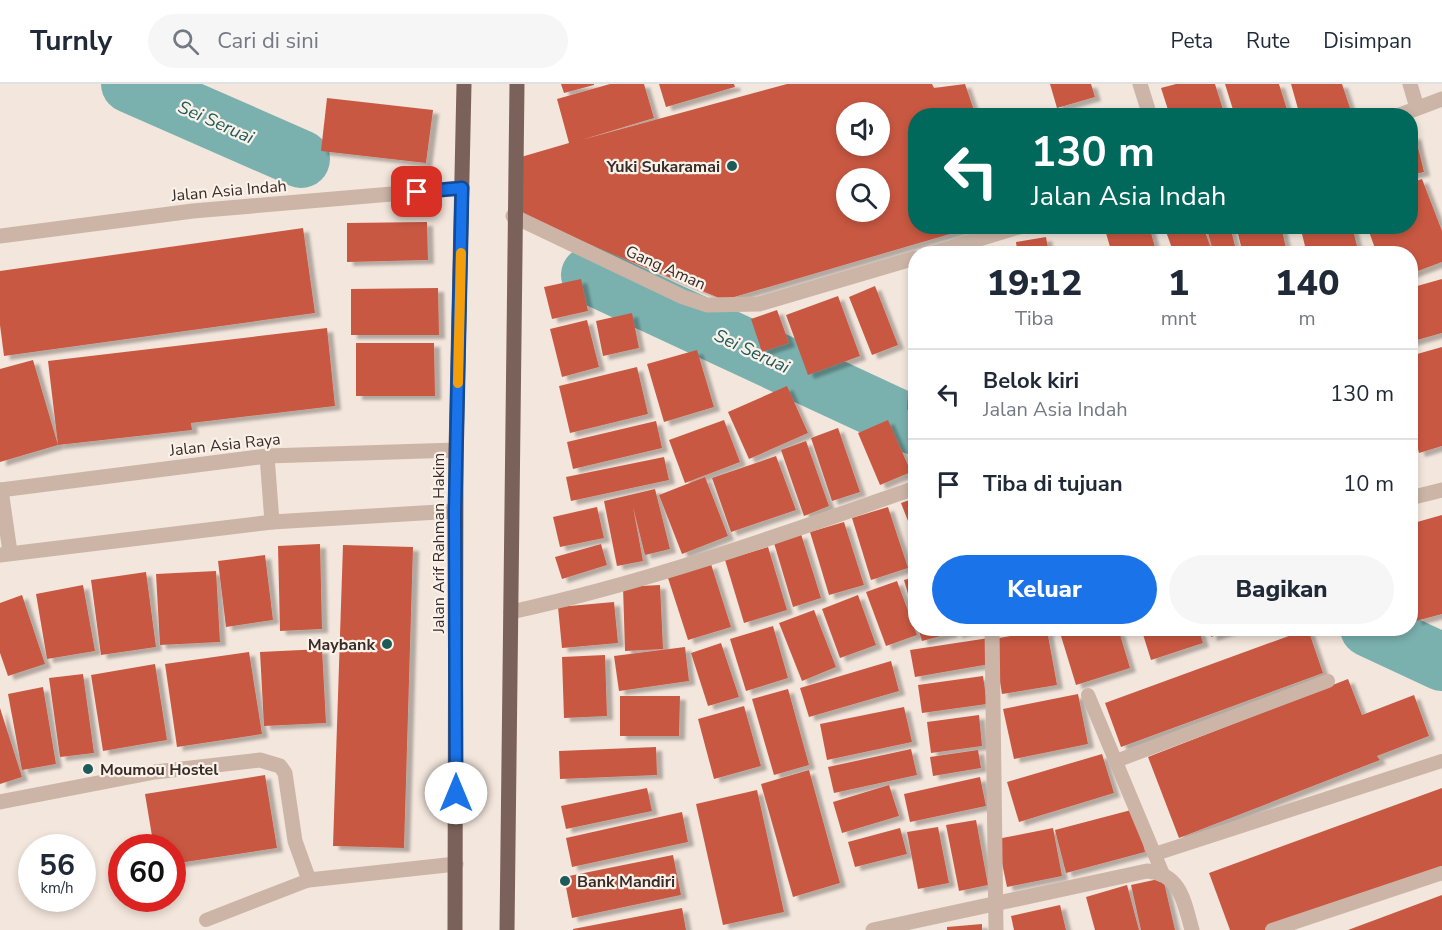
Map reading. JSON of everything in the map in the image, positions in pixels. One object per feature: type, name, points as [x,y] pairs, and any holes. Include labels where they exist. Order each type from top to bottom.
[{"type":"main road","name":"Jalan Arif Rahman Hakim","points":[[455,930],[455,511],[464,84]]},
{"type":"main road","points":[[507,930],[513,216],[517,84]]},
{"type":"street","points":[[1140,84],[1148,108]]},
{"type":"street","points":[[1410,84],[1417,108],[1442,99]]},
{"type":"street","name":"Jalan Asia Indah","points":[[0,237],[193,211],[462,188]]},
{"type":"street","name":"Gang Aman","points":[[513,216],[683,297],[707,305],[759,304],[908,260]]},
{"type":"street","points":[[981,246],[1006,234]]},
{"type":"street","name":"Jalan Asia Raya","points":[[1,490],[267,456],[456,450]]},
{"type":"street","points":[[267,456],[272,522]]},
{"type":"street","points":[[1418,496],[1442,489]]},
{"type":"street","points":[[1,490],[5,554],[272,522],[455,511]]},
{"type":"street","points":[[510,612],[592,594],[664,574],[908,490]]},
{"type":"street","points":[[992,636],[996,930]]},
{"type":"street","points":[[0,802],[155,772],[260,760],[280,766],[285,773],[296,841],[309,880],[456,864]]},
{"type":"street","points":[[873,930],[994,905],[1128,873],[1162,872],[1181,894],[1192,930]]},
{"type":"lane","points":[[1116,761],[1328,681]]},
{"type":"lane","points":[[1088,695],[1162,872]]},
{"type":"lane","points":[[1155,854],[1442,761]]},
{"type":"lane","points":[[1272,930],[1442,873]]},
{"type":"lane","points":[[206,920],[309,880]]},
{"type":"building","points":[[561,84],[594,84],[594,85],[564,93]]},
{"type":"building","points":[[610,84],[644,84],[654,118],[581,140],[787,84],[932,84],[934,88],[965,84],[973,108],[908,108],[908,234],[950,234],[724,300],[518,215],[521,157],[569,143],[557,99]]},
{"type":"building","points":[[659,84],[734,84],[735,87],[666,107]]},
{"type":"building","points":[[1050,84],[1091,84],[1095,97],[1057,108]]},
{"type":"building","points":[[1176,84],[1215,84],[1222,108],[1167,108],[1161,88]]},
{"type":"building","points":[[1225,84],[1279,84],[1286,108],[1232,108]]},
{"type":"building","points":[[1291,84],[1342,84],[1350,108],[1298,108]]},
{"type":"building","points":[[327,98],[433,110],[426,163],[321,151]]},
{"type":"building","points":[[1418,147],[1424,172],[1418,173]]},
{"type":"building","points":[[1422,179],[1442,231],[1442,262],[1418,271],[1418,246],[1374,246],[1370,234],[1418,234],[1418,180]]},
{"type":"building","points":[[427,222],[428,260],[347,262],[347,223]]},
{"type":"building","points":[[303,228],[315,313],[4,356],[0,325],[0,271]]},
{"type":"building","points":[[1106,234],[1151,234],[1155,246],[1110,246]]},
{"type":"building","points":[[1167,234],[1206,234],[1210,246],[1171,246]]},
{"type":"building","points":[[1208,234],[1232,234],[1235,246],[1212,246]]},
{"type":"building","points":[[1238,234],[1283,234],[1286,246],[1241,246]]},
{"type":"building","points":[[1302,234],[1354,234],[1357,246],[1305,246]]},
{"type":"building","points":[[1046,237],[1048,246],[1016,246],[1016,242]]},
{"type":"building","points":[[581,279],[588,311],[552,319],[544,287]]},
{"type":"building","points":[[1442,279],[1442,333],[1418,340],[1418,286]]},
{"type":"building","points":[[875,286],[898,345],[872,355],[849,297]]},
{"type":"building","points":[[438,288],[439,335],[351,335],[351,289]]},
{"type":"building","points":[[838,296],[860,356],[808,375],[786,315]]},
{"type":"building","points":[[777,310],[789,343],[762,352],[751,319]]},
{"type":"building","points":[[632,313],[639,348],[603,356],[596,321]]},
{"type":"building","points":[[587,320],[599,367],[562,377],[550,329]]},
{"type":"building","points":[[327,328],[335,406],[191,423],[192,430],[58,445],[48,361]]},
{"type":"building","points":[[356,343],[434,343],[435,396],[356,396]]},
{"type":"building","points":[[1442,347],[1442,446],[1419,453],[1418,449],[1418,354]]},
{"type":"building","points":[[697,350],[714,407],[664,422],[647,364]]},
{"type":"building","points":[[33,360],[58,445],[0,462],[0,369]]},
{"type":"building","points":[[637,367],[648,414],[570,433],[559,386]]},
{"type":"building","points":[[787,386],[808,433],[749,459],[728,412]]},
{"type":"building","points":[[724,420],[740,462],[685,483],[669,440]]},
{"type":"building","points":[[888,420],[908,465],[908,473],[880,485],[858,433]]},
{"type":"building","points":[[656,421],[662,448],[573,469],[567,442]]},
{"type":"building","points":[[838,428],[860,492],[832,501],[811,438]]},
{"type":"building","points":[[806,441],[829,506],[804,516],[781,450]]},
{"type":"building","points":[[776,456],[796,510],[731,532],[712,478]]},
{"type":"building","points":[[664,457],[669,480],[571,501],[566,477]]},
{"type":"building","points":[[705,477],[728,536],[682,554],[659,495]]},
{"type":"building","points":[[655,489],[670,549],[645,555],[633,507],[643,561],[617,566],[604,501]]},
{"type":"building","points":[[908,500],[908,521],[901,503]]},
{"type":"building","points":[[597,507],[604,538],[560,547],[553,517]]},
{"type":"building","points":[[888,507],[908,568],[871,580],[852,518]]},
{"type":"building","points":[[1442,515],[1442,614],[1418,620],[1418,522]]},
{"type":"building","points":[[844,522],[864,585],[829,595],[810,532]]},
{"type":"building","points":[[801,534],[821,598],[793,607],[774,543]]},
{"type":"building","points":[[320,544],[322,629],[280,631],[278,546]]},
{"type":"building","points":[[601,544],[607,565],[562,579],[555,557]]},
{"type":"building","points":[[343,545],[413,547],[404,848],[333,846]]},
{"type":"building","points":[[768,547],[787,610],[744,623],[725,560]]},
{"type":"building","points":[[265,555],[273,620],[226,627],[218,561]]},
{"type":"building","points":[[711,564],[731,627],[688,640],[668,578]]},
{"type":"building","points":[[216,571],[220,642],[160,645],[156,574]]},
{"type":"building","points":[[146,572],[156,647],[101,655],[91,580]]},
{"type":"building","points":[[908,579],[908,594],[904,580]]},
{"type":"building","points":[[897,581],[908,611],[908,636],[914,636],[886,646],[866,592]]},
{"type":"building","points":[[83,585],[95,651],[47,659],[36,594]]},
{"type":"building","points":[[660,585],[663,649],[625,651],[623,587]]},
{"type":"building","points":[[22,595],[45,664],[8,676],[0,653],[0,603]]},
{"type":"building","points":[[858,595],[876,645],[840,658],[822,609]]},
{"type":"building","points":[[614,602],[618,643],[562,648],[558,607]]},
{"type":"building","points":[[814,610],[836,667],[802,681],[779,623]]},
{"type":"building","points":[[773,626],[788,678],[746,691],[730,639]]},
{"type":"building","points":[[920,636],[941,636],[922,641]]},
{"type":"building","points":[[1011,636],[1048,636],[1057,685],[1002,694],[993,639]]},
{"type":"building","points":[[1061,636],[1120,636],[1130,668],[1076,685]]},
{"type":"building","points":[[1144,636],[1201,636],[1203,643],[1151,660]]},
{"type":"building","points":[[1289,636],[1310,636],[1323,673],[1121,747],[1105,703]]},
{"type":"building","points":[[989,638],[990,664],[915,677],[910,650]]},
{"type":"building","points":[[721,643],[739,697],[708,706],[691,653]]},
{"type":"building","points":[[685,647],[689,681],[619,691],[614,656]]},
{"type":"building","points":[[322,649],[326,723],[264,726],[260,652]]},
{"type":"building","points":[[249,652],[262,734],[177,747],[165,664]]},
{"type":"building","points":[[605,655],[607,716],[564,718],[562,657]]},
{"type":"building","points":[[891,661],[899,691],[809,717],[800,688]]},
{"type":"building","points":[[155,664],[167,740],[103,751],[91,675]]},
{"type":"building","points":[[83,674],[94,753],[60,757],[49,678]]},
{"type":"building","points":[[983,676],[987,704],[922,713],[918,685]]},
{"type":"building","points":[[1348,679],[1362,715],[1414,695],[1429,736],[1377,756],[1380,760],[1179,838],[1148,757]]},
{"type":"building","points":[[43,687],[56,764],[22,770],[8,694]]},
{"type":"building","points":[[788,689],[809,765],[774,775],[752,699]]},
{"type":"building","points":[[1078,694],[1088,744],[1014,759],[1003,709]]},
{"type":"building","points":[[620,696],[680,696],[679,736],[620,736]]},
{"type":"building","points":[[744,706],[761,766],[714,779],[698,719]]},
{"type":"building","points":[[904,707],[912,742],[827,760],[820,724]]},
{"type":"building","points":[[0,708],[22,777],[0,784]]},
{"type":"building","points":[[979,715],[982,746],[931,753],[927,722]]},
{"type":"building","points":[[656,747],[657,775],[560,779],[559,751]]},
{"type":"building","points":[[911,749],[917,775],[834,793],[828,767]]},
{"type":"building","points":[[978,750],[981,768],[933,776],[930,757]]},
{"type":"building","points":[[1102,754],[1114,793],[1019,822],[1007,782]]},
{"type":"building","points":[[809,770],[840,883],[793,897],[761,784]]},
{"type":"building","points":[[265,775],[277,848],[186,862],[186,834],[152,834],[145,794]]},
{"type":"building","points":[[980,777],[986,806],[910,822],[904,794]]},
{"type":"building","points":[[889,785],[899,816],[842,833],[833,802]]},
{"type":"building","points":[[647,788],[652,811],[566,829],[561,806]]},
{"type":"building","points":[[1442,788],[1442,866],[1266,930],[1230,930],[1209,873]]},
{"type":"building","points":[[757,790],[784,912],[723,925],[696,804]]},
{"type":"building","points":[[1135,809],[1145,852],[1066,873],[1055,830]]},
{"type":"building","points":[[682,812],[688,842],[572,867],[566,838]]},
{"type":"building","points":[[976,820],[988,885],[959,891],[946,825]]},
{"type":"building","points":[[938,827],[949,883],[918,889],[907,832]]},
{"type":"building","points":[[900,828],[907,854],[855,867],[848,842]]},
{"type":"building","points":[[1053,828],[1062,876],[1007,887],[997,839]]},
{"type":"building","points":[[673,855],[681,895],[572,918],[564,877]]},
{"type":"building","points":[[1163,878],[1175,930],[1141,930],[1131,885]]},
{"type":"building","points":[[1127,885],[1139,930],[1095,930],[1086,897]]},
{"type":"building","points":[[1442,895],[1442,930],[1348,930]]},
{"type":"building","points":[[1060,905],[1066,930],[1014,930],[1011,916]]},
{"type":"building","points":[[682,908],[686,930],[573,930],[573,929]]},
{"type":"building","points":[[982,924],[982,930],[947,930],[947,927]]},
{"type":"waterway","name":"Sei Seruai","points":[[130,84],[301,159]]},
{"type":"waterway","name":"Sei Seruai","points":[[590,275],[908,423]]},
{"type":"waterway","name":"Sei Seruai","points":[[1386,636],[1442,662]]},
{"type":"slow traffic","points":[[458,383],[461,253]]},
{"type":"place","name":"Yuki Sukaramai","points":[[732,166]]},
{"type":"place","name":"Maybank","points":[[387,644]]},
{"type":"place","name":"Moumou Hostel","points":[[88,769]]},
{"type":"place","name":"Bank Mandiri","points":[[565,881]]},
{"type":"route","points":[[417,192],[462,188],[455,511],[456,793]]}]
